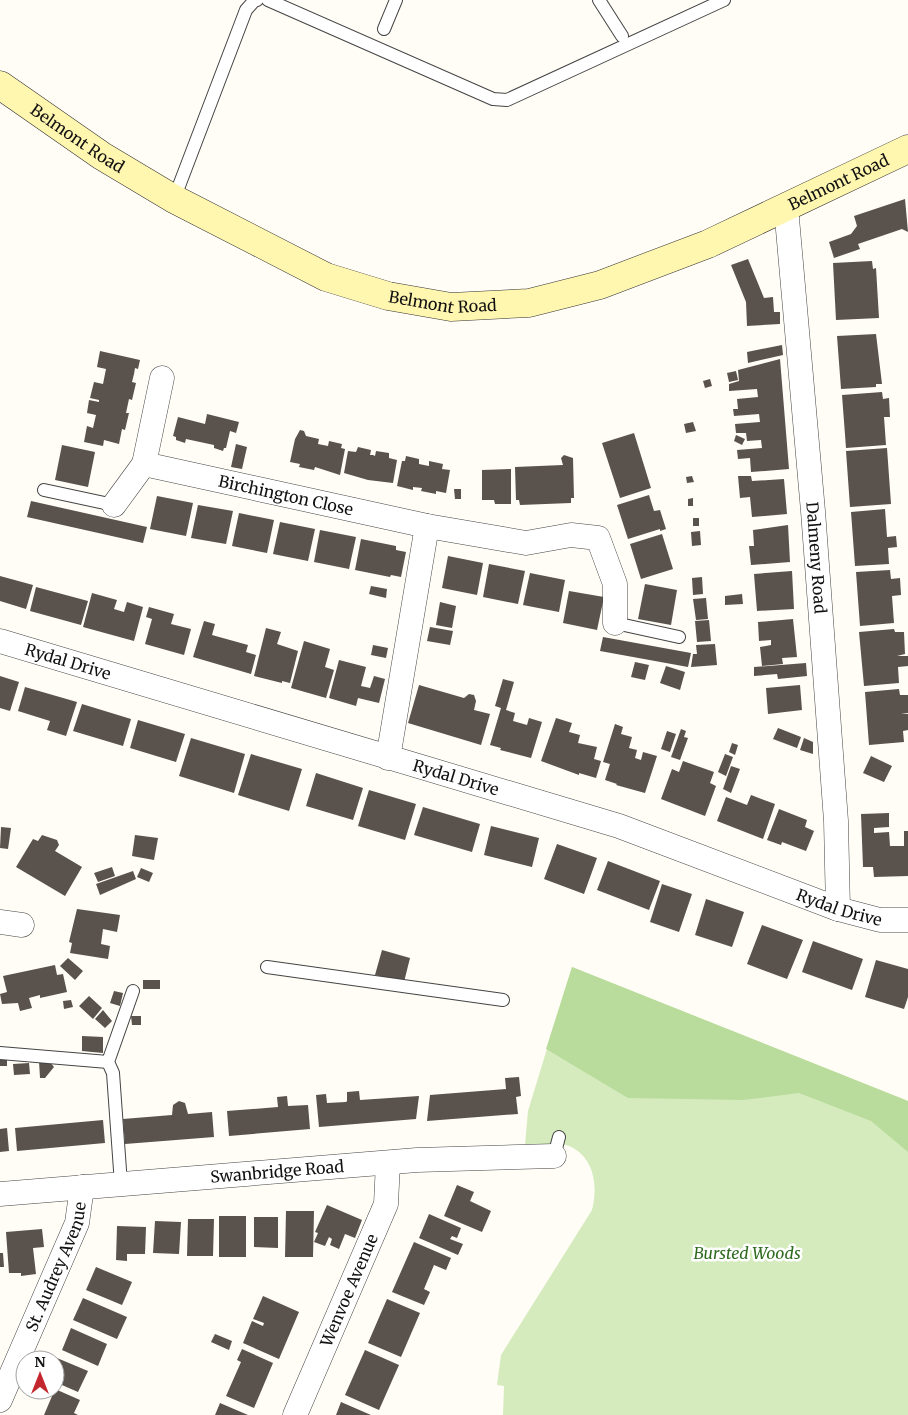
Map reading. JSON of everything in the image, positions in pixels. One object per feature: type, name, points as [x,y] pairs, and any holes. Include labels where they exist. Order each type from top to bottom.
[{"type":"street","name":"Belmont Road","points":[[0,85],[102,156],[174,199],[326,277],[388,296],[451,307],[529,303],[600,286],[708,244],[908,148]]},
{"type":"street","name":"Dalmeny Road","points":[[786,208],[813,511],[836,812],[838,909]]},
{"type":"street","points":[[114,505],[144,464],[162,378]]},
{"type":"street","name":"Birchington Close","points":[[144,464],[427,526],[526,543],[571,535],[598,538],[615,584],[615,623]]},
{"type":"street","points":[[388,758],[427,526]]},
{"type":"street","name":"Rydal Drive","points":[[0,641],[619,826],[838,909],[880,920],[908,920]]},
{"type":"street","name":"Swanbridge Road","points":[[0,1194],[388,1163],[556,1146]]},
{"type":"street","name":"Wenvoe Avenue","points":[[295,1415],[386,1204],[388,1163]]},
{"type":"street","name":"St. Audrey Avenue","points":[[0,1400],[77,1223],[82,1187]]},
{"type":"lane","points":[[174,199],[246,10],[257,0]]},
{"type":"lane","points":[[268,0],[493,99],[507,100],[724,0]]},
{"type":"lane","points":[[384,29],[396,0]]},
{"type":"lane","points":[[599,0],[622,36]]},
{"type":"lane","points":[[44,490],[114,505]]},
{"type":"lane","points":[[615,623],[679,637]]},
{"type":"lane","points":[[267,967],[502,1000]]},
{"type":"lane","points":[[121,1184],[113,1073],[108,1062],[133,991]]},
{"type":"lane","points":[[0,1053],[108,1062]]},
{"type":"green space","name":"Bursted Woods","points":[[572,967],[908,1101],[908,1415],[503,1415],[504,1386],[497,1385],[501,1355],[592,1210],[594,1201],[595,1192],[592,1174],[589,1165],[578,1151],[560,1144],[525,1145],[528,1111]]},
{"type":"green space","points":[[572,967],[908,1101],[908,1152],[871,1121],[799,1093],[743,1100],[628,1098],[546,1049]]},
{"type":"building","points":[[905,199],[908,232],[902,229],[858,244],[860,249],[834,258],[829,242],[851,234],[857,226],[854,216]]},
{"type":"building","points":[[748,259],[764,298],[773,297],[774,312],[780,312],[780,324],[747,326],[746,302],[731,265]]},
{"type":"building","points":[[872,261],[873,269],[876,268],[879,318],[836,320],[833,263]]},
{"type":"building","points":[[876,334],[882,384],[876,384],[876,387],[841,389],[837,336]]},
{"type":"building","points":[[782,345],[783,355],[748,363],[747,352]]},
{"type":"building","points":[[100,351],[140,360],[138,369],[135,368],[132,382],[136,383],[132,400],[129,399],[126,413],[129,413],[125,430],[122,429],[119,444],[104,440],[103,446],[84,442],[87,426],[93,428],[96,415],[87,413],[89,400],[99,402],[99,400],[90,398],[94,382],[103,384],[106,369],[97,367]]},
{"type":"building","points":[[780,359],[789,469],[751,472],[750,458],[738,459],[737,450],[762,448],[761,440],[747,441],[746,433],[736,433],[735,424],[760,422],[759,414],[734,416],[733,409],[738,409],[737,399],[758,397],[757,389],[729,391],[729,384],[739,381],[738,370]]},
{"type":"building","points":[[736,371],[738,380],[729,382],[727,373]]},
{"type":"building","points":[[710,379],[712,386],[705,388],[703,381]]},
{"type":"building","points":[[882,392],[883,399],[889,398],[890,417],[884,417],[886,445],[846,448],[842,395]]},
{"type":"building","points":[[207,414],[239,422],[236,433],[230,431],[226,448],[223,451],[214,448],[214,445],[186,439],[185,443],[176,440],[176,437],[173,436],[178,417],[205,424]]},
{"type":"building","points":[[693,422],[696,431],[686,433],[684,424]]},
{"type":"building","points":[[300,430],[304,431],[306,436],[319,439],[318,444],[328,446],[329,441],[342,444],[341,448],[345,449],[340,475],[315,467],[314,470],[299,467],[300,464],[290,462],[295,439]]},
{"type":"building","points":[[634,433],[651,488],[620,498],[602,443]]},
{"type":"building","points":[[736,435],[745,439],[742,445],[734,441]]},
{"type":"building","points":[[236,444],[247,447],[242,469],[231,467]]},
{"type":"building","points":[[62,445],[95,452],[88,487],[55,480]]},
{"type":"building","points":[[358,447],[371,450],[370,455],[375,456],[376,451],[389,453],[389,458],[397,460],[393,483],[368,480],[344,473],[348,451],[356,452]]},
{"type":"building","points":[[887,448],[891,504],[850,507],[846,451]]},
{"type":"building","points":[[564,455],[573,458],[574,498],[571,498],[571,503],[520,505],[519,500],[516,500],[515,467],[563,465],[561,458]]},
{"type":"building","points":[[406,456],[419,459],[419,464],[429,466],[429,461],[443,464],[442,469],[450,470],[446,493],[436,491],[436,494],[421,491],[422,488],[413,487],[413,490],[397,486],[402,461],[405,461]]},
{"type":"building","points":[[511,469],[511,504],[495,504],[494,500],[482,500],[482,470]]},
{"type":"building","points":[[692,476],[694,482],[687,483],[686,477]]},
{"type":"building","points":[[738,476],[751,476],[752,481],[784,479],[787,514],[752,517],[750,497],[740,498]]},
{"type":"building","points":[[454,489],[461,489],[461,499],[455,499]]},
{"type":"building","points":[[649,495],[654,511],[660,510],[666,529],[660,531],[660,529],[628,539],[617,505]]},
{"type":"building","points":[[157,496],[193,503],[186,536],[150,529]]},
{"type":"building","points":[[693,498],[693,506],[688,506],[688,499]]},
{"type":"building","points":[[31,501],[147,527],[143,543],[27,517]]},
{"type":"building","points":[[198,505],[233,511],[226,544],[191,538]]},
{"type":"building","points":[[885,509],[887,537],[896,536],[897,547],[888,548],[889,564],[855,566],[851,512]]},
{"type":"building","points":[[239,513],[274,520],[267,553],[232,546]]},
{"type":"building","points":[[693,518],[699,518],[699,526],[693,526]]},
{"type":"building","points":[[280,522],[315,529],[308,561],[273,554]]},
{"type":"building","points":[[788,525],[790,562],[751,565],[749,546],[754,546],[753,530]]},
{"type":"building","points":[[320,530],[356,537],[349,569],[314,562]]},
{"type":"building","points":[[700,531],[701,545],[692,546],[691,532]]},
{"type":"building","points":[[662,534],[673,569],[641,579],[630,544]]},
{"type":"building","points":[[361,539],[396,546],[396,550],[406,552],[401,577],[391,575],[390,577],[355,570]]},
{"type":"building","points":[[448,556],[483,563],[477,595],[442,588]]},
{"type":"building","points":[[489,564],[525,571],[518,604],[483,597]]},
{"type":"building","points":[[890,570],[891,579],[900,578],[901,595],[892,596],[894,623],[860,626],[856,572]]},
{"type":"building","points":[[792,571],[794,609],[757,611],[754,574]]},
{"type":"building","points":[[530,573],[565,580],[559,612],[523,605]]},
{"type":"building","points":[[0,576],[33,585],[26,609],[0,601]]},
{"type":"building","points":[[702,577],[703,594],[693,595],[692,578]]},
{"type":"building","points":[[645,584],[677,590],[671,625],[638,619]]},
{"type":"building","points":[[371,586],[387,589],[386,598],[369,594]]},
{"type":"building","points":[[36,587],[88,601],[81,625],[30,611]]},
{"type":"building","points":[[569,591],[604,597],[597,630],[563,623]]},
{"type":"building","points":[[92,593],[117,600],[114,609],[124,612],[127,602],[143,607],[134,641],[83,627]]},
{"type":"building","points":[[742,594],[743,604],[725,605],[725,596]]},
{"type":"building","points":[[706,598],[708,619],[696,620],[693,599]]},
{"type":"building","points":[[440,602],[456,606],[452,628],[436,625]]},
{"type":"building","points":[[149,607],[174,614],[171,624],[191,629],[184,655],[145,644],[152,619],[146,617]]},
{"type":"building","points":[[793,619],[797,657],[782,658],[783,664],[762,666],[760,647],[771,645],[771,640],[759,641],[758,622]]},
{"type":"building","points":[[709,620],[711,641],[697,642],[695,621]]},
{"type":"building","points":[[204,621],[215,624],[212,635],[248,645],[246,652],[256,655],[251,674],[193,657]]},
{"type":"building","points":[[430,627],[453,631],[450,645],[427,641]]},
{"type":"building","points":[[266,628],[281,632],[277,644],[298,651],[290,683],[282,681],[282,683],[254,676]]},
{"type":"building","points":[[894,629],[895,632],[904,632],[905,654],[897,656],[908,656],[908,666],[898,667],[899,683],[864,686],[859,632]]},
{"type":"building","points":[[603,637],[691,653],[688,667],[600,651]]},
{"type":"building","points":[[304,641],[330,649],[325,667],[334,670],[326,698],[291,688]]},
{"type":"building","points":[[715,644],[717,665],[691,667],[693,654],[697,654],[696,645]]},
{"type":"building","points":[[373,645],[388,648],[386,658],[371,655]]},
{"type":"building","points":[[339,660],[366,667],[361,686],[370,688],[374,676],[385,679],[379,703],[358,698],[356,706],[329,698]]},
{"type":"building","points":[[635,662],[649,665],[645,680],[631,677]]},
{"type":"building","points":[[806,663],[807,676],[778,679],[777,674],[754,676],[754,667]]},
{"type":"building","points":[[666,666],[685,672],[680,690],[660,683]]},
{"type":"building","points":[[0,676],[19,682],[10,711],[0,708]]},
{"type":"building","points":[[503,679],[514,682],[506,710],[515,713],[513,721],[527,725],[529,718],[542,722],[531,758],[500,750],[501,748],[490,745],[501,708],[495,706]]},
{"type":"building","points":[[419,685],[464,698],[469,694],[474,695],[476,701],[474,710],[490,714],[481,745],[408,723]]},
{"type":"building","points":[[800,685],[802,710],[768,714],[766,688]]},
{"type":"building","points":[[25,687],[77,702],[66,736],[47,730],[50,721],[18,711]]},
{"type":"building","points":[[899,689],[900,695],[908,695],[908,713],[901,713],[908,714],[908,730],[903,731],[904,742],[869,745],[865,692]]},
{"type":"building","points":[[82,704],[131,719],[123,746],[73,731]]},
{"type":"building","points":[[556,718],[572,723],[569,732],[580,735],[578,743],[597,747],[594,759],[601,761],[596,778],[579,773],[579,775],[541,761]]},
{"type":"building","points":[[138,720],[185,734],[176,762],[130,748]]},
{"type":"building","points":[[615,724],[623,727],[621,734],[632,737],[629,748],[637,750],[635,758],[641,760],[643,752],[657,756],[645,793],[605,780],[610,764],[603,762]]},
{"type":"building","points":[[778,728],[801,737],[797,748],[773,739]]},
{"type":"building","points":[[681,729],[686,731],[684,737],[688,738],[680,760],[671,757]]},
{"type":"building","points":[[667,731],[676,734],[670,752],[661,749]]},
{"type":"building","points":[[191,738],[245,754],[234,793],[179,776]]},
{"type":"building","points":[[804,738],[813,742],[813,754],[800,750]]},
{"type":"building","points":[[732,743],[738,745],[735,755],[729,752]]},
{"type":"building","points":[[251,754],[302,769],[289,811],[238,795]]},
{"type":"building","points":[[725,754],[733,757],[726,776],[718,772]]},
{"type":"building","points":[[871,756],[892,766],[884,782],[863,773]]},
{"type":"building","points":[[683,761],[714,772],[710,783],[716,786],[705,816],[661,799],[672,769],[679,772]]},
{"type":"building","points":[[731,766],[740,769],[731,793],[723,789]]},
{"type":"building","points":[[316,773],[363,788],[353,820],[306,806]]},
{"type":"building","points":[[369,790],[416,804],[405,840],[358,826]]},
{"type":"building","points":[[751,795],[775,804],[763,839],[717,821],[726,797],[747,805]]},
{"type":"building","points":[[423,807],[480,824],[472,852],[414,835]]},
{"type":"building","points":[[779,809],[807,820],[805,827],[814,831],[806,851],[782,842],[781,845],[767,840]]},
{"type":"building","points":[[889,813],[889,827],[874,828],[874,833],[889,832],[890,846],[904,846],[904,831],[908,831],[908,876],[874,877],[873,867],[863,867],[861,814]]},
{"type":"building","points":[[491,826],[539,838],[532,867],[484,855]]},
{"type":"building","points":[[1,827],[11,828],[8,849],[0,848]]},
{"type":"building","points":[[42,835],[57,840],[59,845],[55,851],[82,867],[65,896],[16,867],[33,839],[38,841]]},
{"type":"building","points":[[135,835],[158,838],[154,860],[132,856]]},
{"type":"building","points":[[557,844],[597,858],[584,894],[544,879]]},
{"type":"building","points":[[608,861],[660,881],[649,910],[597,890]]},
{"type":"building","points":[[112,867],[115,876],[98,882],[94,873]]},
{"type":"building","points":[[141,868],[153,873],[149,882],[137,877]]},
{"type":"building","points":[[133,871],[136,879],[100,895],[96,884]]},
{"type":"building","points":[[662,884],[692,894],[679,932],[650,922]]},
{"type":"building","points":[[706,899],[744,912],[732,947],[695,935]]},
{"type":"building","points":[[77,909],[120,915],[117,932],[103,929],[101,944],[110,946],[108,959],[70,953],[72,943],[69,942]]},
{"type":"building","points":[[762,925],[803,940],[787,979],[747,964]]},
{"type":"building","points":[[813,941],[863,959],[852,990],[802,972]]},
{"type":"building","points":[[382,950],[410,958],[404,982],[375,975]]},
{"type":"building","points":[[68,958],[83,971],[75,980],[60,966]]},
{"type":"building","points":[[876,960],[908,969],[908,997],[904,1009],[865,997]]},
{"type":"building","points":[[55,965],[57,975],[63,974],[67,992],[40,998],[40,995],[29,998],[32,1008],[20,1011],[18,1003],[2,1004],[0,994],[7,992],[3,976]]},
{"type":"building","points":[[143,980],[160,980],[160,989],[143,989]]},
{"type":"building","points":[[114,991],[123,993],[120,1006],[110,1003]]},
{"type":"building","points":[[89,996],[102,1008],[93,1019],[79,1006]]},
{"type":"building","points":[[71,1000],[73,1007],[64,1009],[63,1001]]},
{"type":"building","points":[[103,1010],[112,1021],[105,1028],[95,1019]]},
{"type":"building","points":[[131,1016],[141,1016],[141,1025],[132,1025]]},
{"type":"building","points":[[82,1036],[103,1037],[103,1053],[82,1051]]},
{"type":"building","points":[[0,1060],[7,1060],[7,1066],[0,1066]]},
{"type":"building","points":[[39,1061],[49,1061],[54,1067],[45,1078],[40,1078]]},
{"type":"building","points":[[29,1063],[30,1074],[14,1075],[13,1064]]},
{"type":"building","points":[[519,1077],[521,1096],[516,1097],[518,1114],[427,1121],[430,1095],[506,1089],[505,1078]]},
{"type":"building","points":[[359,1091],[360,1100],[419,1096],[416,1119],[319,1127],[316,1095],[326,1094],[327,1103],[346,1102],[347,1092]]},
{"type":"building","points":[[287,1096],[288,1106],[308,1105],[310,1129],[229,1136],[227,1111],[278,1107],[277,1097]]},
{"type":"building","points":[[179,1101],[185,1103],[188,1114],[212,1112],[214,1137],[125,1144],[123,1119],[172,1115],[173,1105]]},
{"type":"building","points":[[103,1120],[105,1143],[17,1151],[15,1128]]},
{"type":"building","points":[[7,1128],[9,1151],[0,1152],[0,1129]]},
{"type":"building","points":[[457,1185],[474,1192],[470,1201],[491,1211],[482,1232],[444,1216]]},
{"type":"building","points":[[327,1205],[362,1220],[355,1238],[345,1234],[339,1249],[330,1245],[332,1239],[329,1237],[325,1246],[314,1242],[318,1233],[315,1232]]},
{"type":"building","points":[[286,1211],[314,1211],[313,1257],[285,1257]]},
{"type":"building","points":[[429,1214],[461,1228],[457,1238],[452,1236],[450,1239],[463,1244],[458,1255],[419,1238]]},
{"type":"building","points":[[219,1216],[246,1216],[246,1257],[219,1257]]},
{"type":"building","points":[[254,1217],[278,1217],[278,1248],[254,1247]]},
{"type":"building","points":[[188,1219],[214,1219],[213,1256],[187,1256]]},
{"type":"building","points":[[155,1221],[181,1222],[179,1254],[153,1253]]},
{"type":"building","points":[[117,1226],[146,1227],[145,1254],[127,1254],[127,1261],[116,1260]]},
{"type":"building","points":[[42,1229],[44,1247],[33,1248],[36,1274],[21,1276],[21,1273],[9,1273],[6,1232]]},
{"type":"building","points":[[414,1242],[451,1258],[446,1270],[434,1265],[424,1289],[430,1292],[424,1305],[392,1292]]},
{"type":"building","points":[[0,1253],[3,1253],[4,1267],[0,1267]]},
{"type":"building","points":[[96,1267],[132,1282],[122,1305],[86,1290]]},
{"type":"building","points":[[263,1296],[299,1312],[279,1359],[243,1343],[252,1321],[263,1326],[264,1323],[253,1319]]},
{"type":"building","points":[[83,1298],[127,1317],[117,1339],[73,1320]]},
{"type":"building","points":[[387,1299],[420,1313],[401,1357],[368,1343]]},
{"type":"building","points":[[71,1328],[107,1344],[98,1366],[62,1350]]},
{"type":"building","points":[[215,1334],[232,1341],[229,1350],[211,1342]]},
{"type":"building","points":[[242,1349],[273,1363],[254,1408],[226,1396],[241,1362],[237,1360]]},
{"type":"building","points":[[365,1350],[399,1365],[379,1410],[345,1395]]},
{"type":"building","points":[[65,1361],[88,1371],[78,1392],[65,1386]]},
{"type":"building","points":[[65,1393],[80,1400],[74,1413],[78,1415],[44,1415],[50,1400],[65,1400]]},
{"type":"building","points":[[341,1402],[371,1415],[336,1415]]},
{"type":"building","points":[[220,1403],[248,1415],[215,1415]]}]
